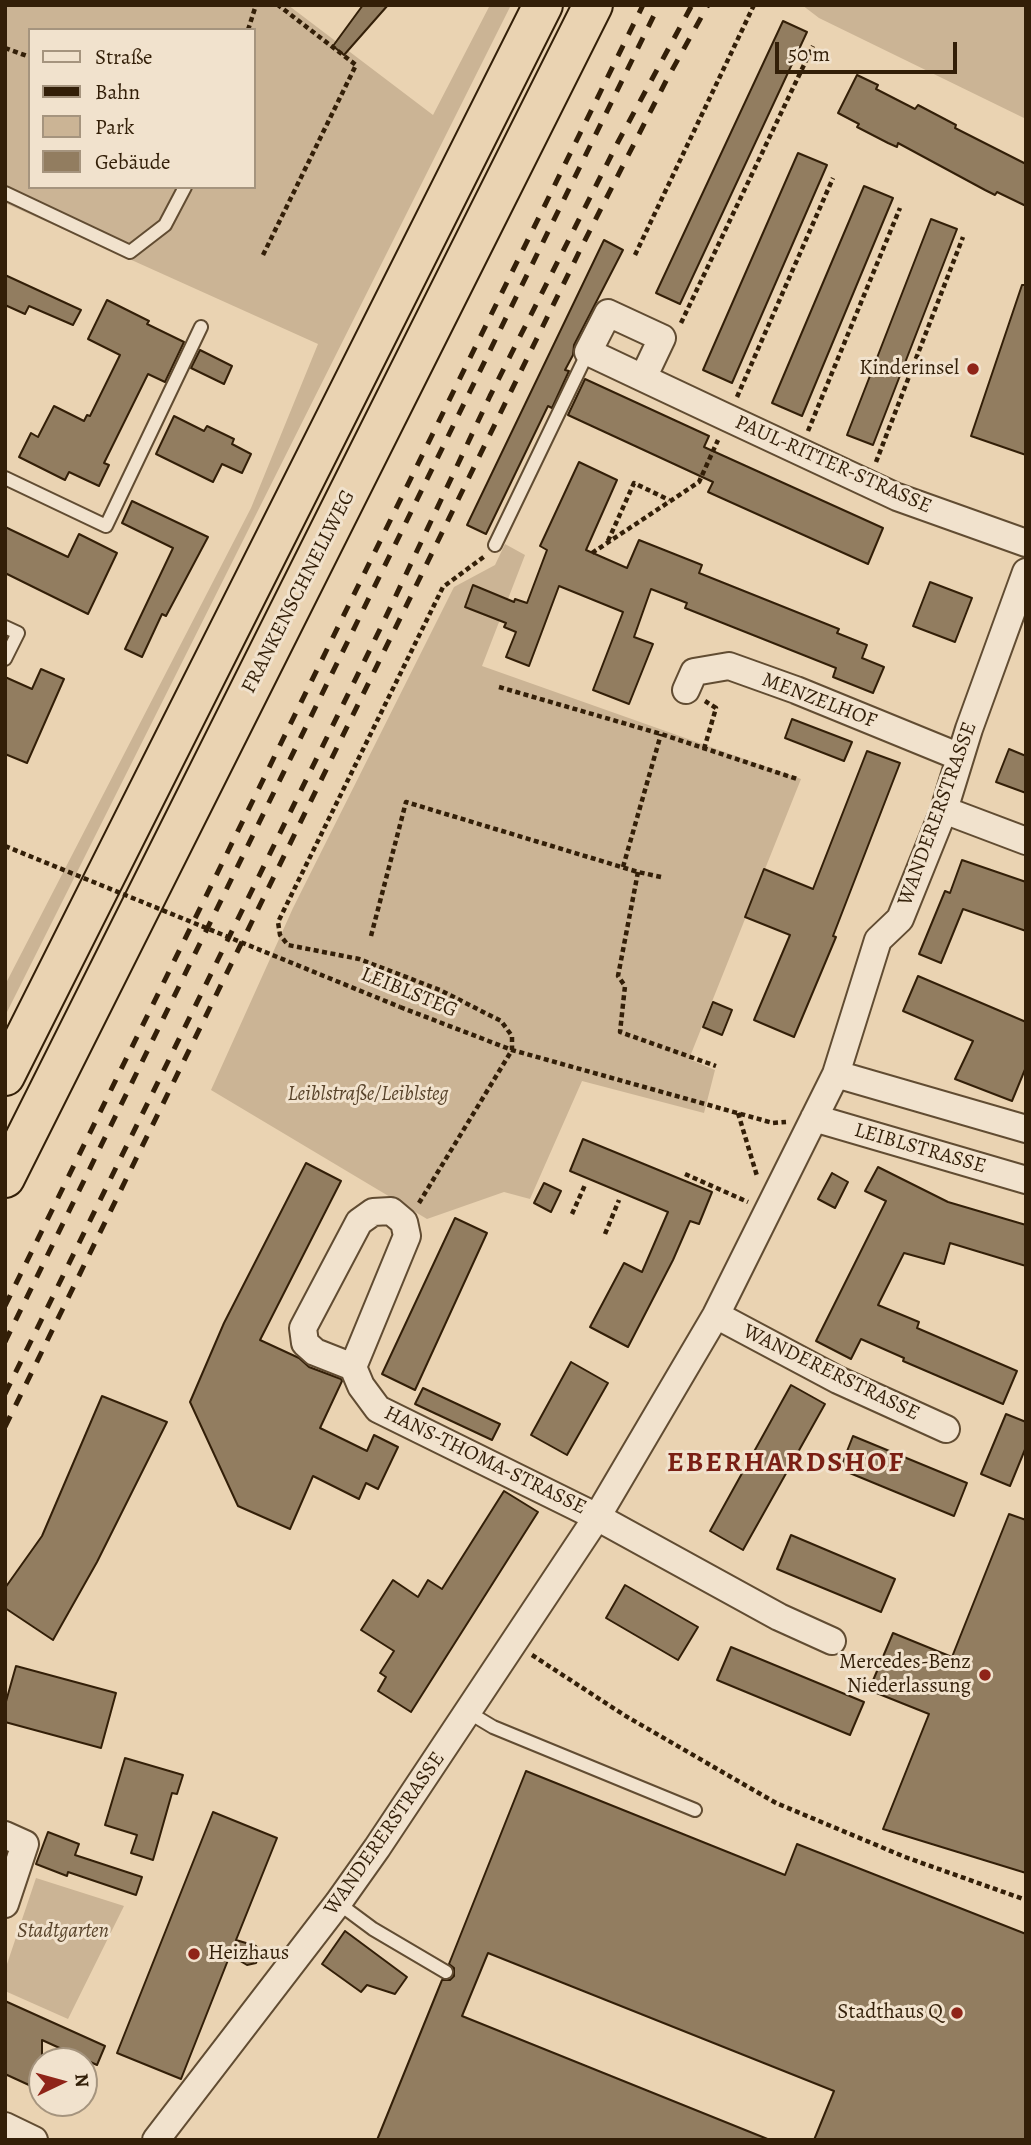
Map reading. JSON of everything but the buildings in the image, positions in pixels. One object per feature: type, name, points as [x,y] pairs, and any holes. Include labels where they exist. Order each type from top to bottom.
[{"type":"highway","points":[[5,1076],[542,5]]},
{"type":"highway","name":"FRANKENSCHNELLWEG","points":[[5,1178],[593,5]]},
{"type":"street","points":[[588,352],[608,313],[662,338],[643,378]]},
{"type":"street","name":"PAUL-RITTER-STRASSE","points":[[588,352],[897,497],[1026,544]]},
{"type":"street","name":"WANDERERSTRASSE","points":[[156,2140],[338,1903],[468,1712],[597,1517],[716,1315],[836,1074],[878,940],[900,919],[944,810],[960,757],[1026,572]]},
{"type":"street","name":"MENZELHOF","points":[[686,690],[694,672],[729,666],[796,690],[960,757]]},
{"type":"street","points":[[944,810],[1026,841]]},
{"type":"street","points":[[836,1074],[1026,1129]]},
{"type":"street","name":"LEIBLSTRASSE","points":[[814,1118],[1026,1181]]},
{"type":"street","points":[[391,1210],[404,1222],[407,1236],[353,1367],[315,1352],[305,1343],[303,1328],[359,1222],[373,1212],[391,1210]]},
{"type":"street","name":"WANDERERSTRASSE","points":[[716,1315],[838,1380],[946,1429]]},
{"type":"street","name":"HANS-THOMA-STRASSE","points":[[353,1367],[361,1386],[378,1409],[597,1517]]},
{"type":"street","points":[[597,1517],[779,1617],[832,1641]]},
{"type":"street","points":[[5,1835],[25,1844],[5,1904]]},
{"type":"street","points":[[5,2126],[34,2140]]},
{"type":"lane","points":[[5,193],[130,252],[165,225],[184,189]]},
{"type":"lane","points":[[5,478],[106,526],[201,327]]},
{"type":"lane","points":[[495,545],[588,352]]},
{"type":"lane","points":[[5,627],[18,633],[5,659]]},
{"type":"lane","points":[[468,1712],[493,1727],[695,1810]]},
{"type":"lane","points":[[338,1903],[373,1929],[446,1972]]},
{"type":"path","points":[[249,28],[256,5]]},
{"type":"path","points":[[263,255],[356,65],[278,5]]},
{"type":"path","points":[[635,255],[754,5]]},
{"type":"path","points":[[662,338],[677,330],[813,46]]},
{"type":"path","points":[[5,48],[28,56]]},
{"type":"path","points":[[592,552],[699,482],[833,178]]},
{"type":"path","points":[[800,452],[900,208]]},
{"type":"path","points":[[868,484],[963,237]]},
{"type":"path","points":[[607,543],[634,483],[670,500]]},
{"type":"path","points":[[404,1222],[424,1197],[512,1050],[512,1036],[501,1021],[440,990],[359,959],[288,945],[280,935],[278,922],[443,587],[489,553],[495,545]]},
{"type":"path","points":[[499,687],[661,734],[797,779]]},
{"type":"path","points":[[686,690],[716,708],[704,749]]},
{"type":"path","points":[[623,868],[661,734]]},
{"type":"path","points":[[371,936],[406,802],[623,868],[662,877]]},
{"type":"path","name":"LEIBLSTEG","points":[[5,846],[512,1050],[773,1123],[814,1118]]},
{"type":"path","points":[[638,872],[618,976],[625,986],[620,1032],[716,1066]]},
{"type":"path","points":[[738,1113],[768,1211]]},
{"type":"path","points":[[685,1174],[768,1211]]},
{"type":"path","points":[[572,1214],[585,1185]]},
{"type":"path","points":[[605,1234],[619,1200]]},
{"type":"path","points":[[514,1643],[624,1716],[776,1803],[905,1857],[1026,1900]]},
{"type":"green space","points":[[5,5],[288,5],[433,115],[490,5],[511,5],[5,1016],[5,985],[251,508],[318,344],[5,203]]},
{"type":"green space","points":[[802,5],[1026,5],[1026,119],[819,18]]},
{"type":"green space","name":"Leiblstraße/Leiblsteg","points":[[505,544],[525,555],[482,666],[801,779],[689,1059],[715,1070],[704,1113],[582,1081],[530,1199],[504,1192],[427,1219],[211,1090],[293,908],[454,587],[495,565]]},
{"type":"green space","name":"Stadtgarten","points":[[36,1878],[124,1906],[68,2019],[5,1991],[5,1970]]},
{"type":"railway","points":[[5,1306],[643,5]]},
{"type":"railway","points":[[5,1342],[659,5]]},
{"type":"railway","points":[[5,1394],[383,623],[490,396],[618,142],[692,5]]},
{"type":"railway","points":[[5,1427],[583,244],[708,5]]},
{"type":"place","name":"Kinderinsel","points":[[973,369]]},
{"type":"place","name":"Mercedes-Benz Niederlassung","points":[[985,1675]]},
{"type":"place","name":"Heizhaus","points":[[194,1954]]},
{"type":"place","name":"Stadthaus Q","points":[[957,2013]]},
{"type":"district","name":"EBERHARDSHOF","points":[[786,1464]]}]
